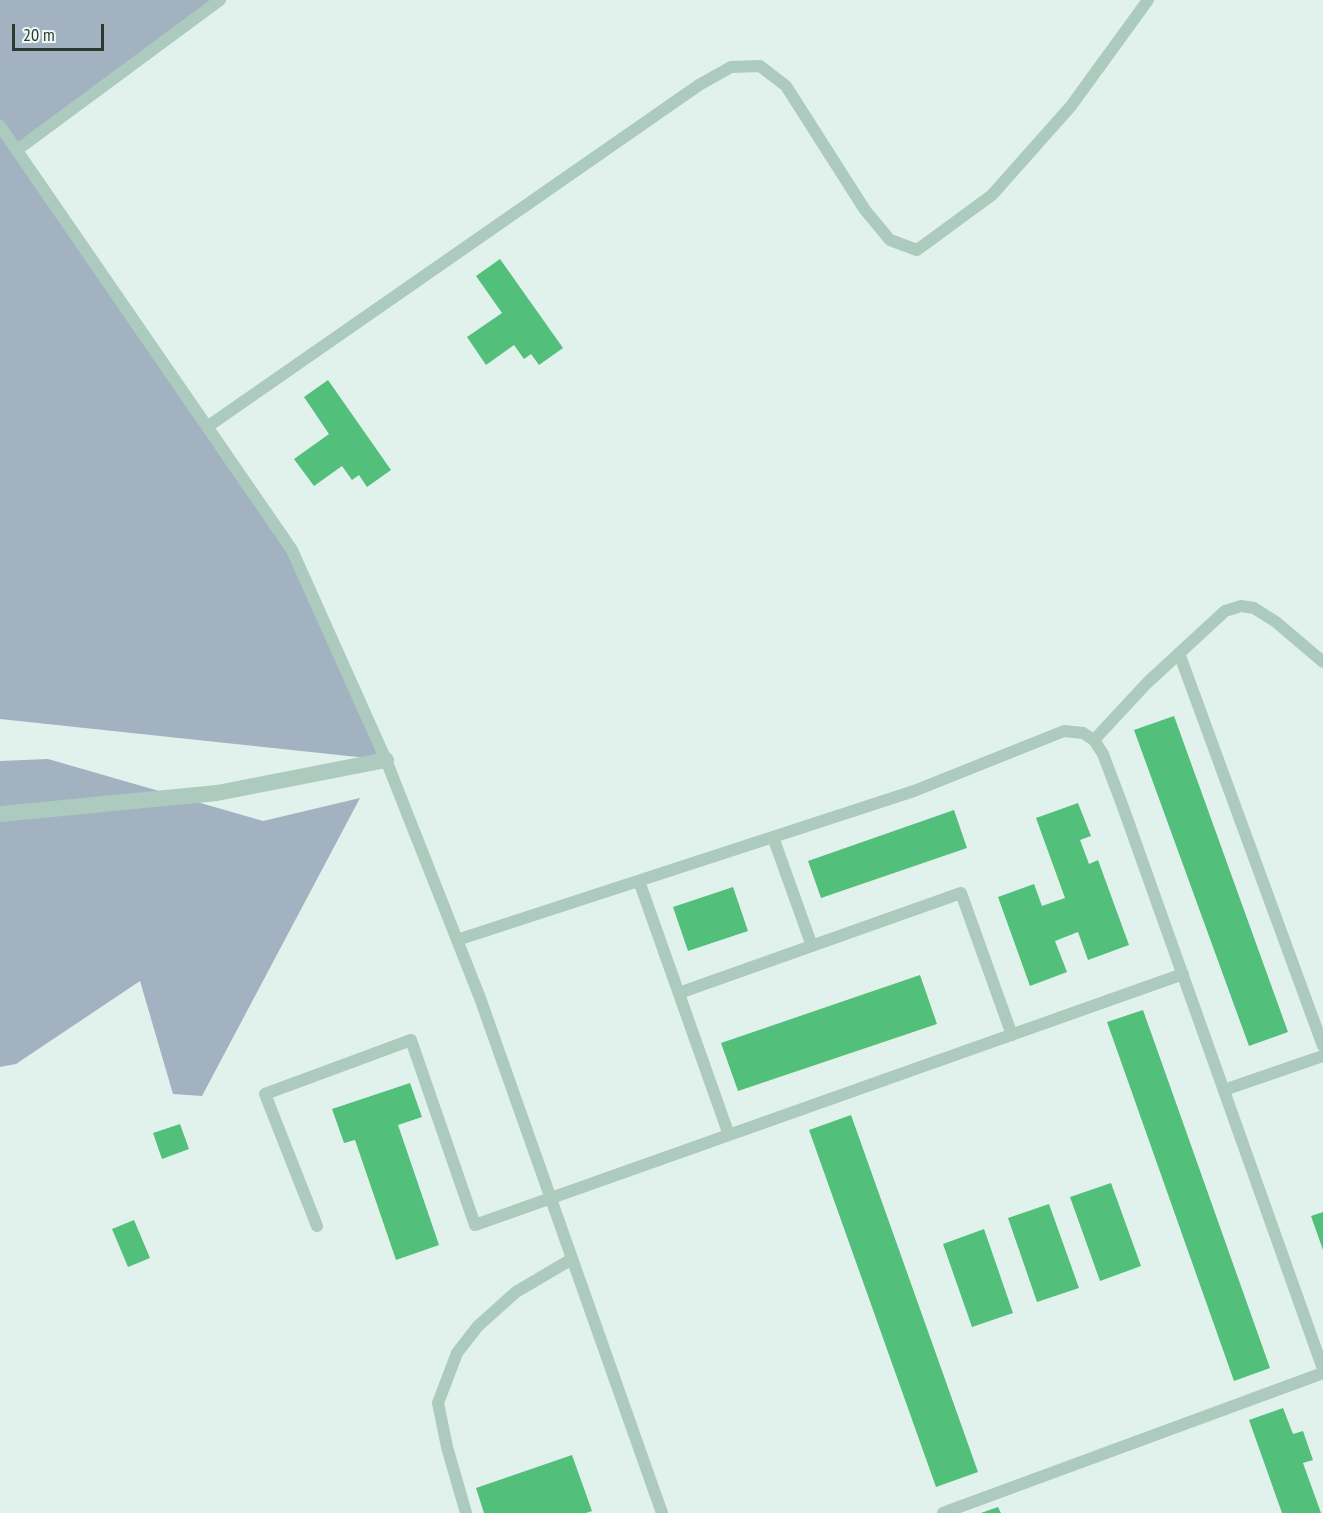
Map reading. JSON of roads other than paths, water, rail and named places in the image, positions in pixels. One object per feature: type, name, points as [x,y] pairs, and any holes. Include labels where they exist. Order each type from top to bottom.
[{"type":"street","points":[[0,814],[217,793],[386,760]]},
{"type":"lane","points":[[17,150],[220,0]]},
{"type":"lane","points":[[207,427],[699,85],[731,67],[760,66],[786,86],[865,210],[890,240],[917,250],[992,195],[1071,106],[1148,0]]},
{"type":"lane","points":[[0,126],[292,550],[386,760],[480,998],[662,1513]]},
{"type":"lane","points":[[1094,740],[1147,683],[1225,611],[1241,606],[1254,608],[1276,622],[1323,662]]},
{"type":"lane","points":[[1179,653],[1323,1046]]},
{"type":"lane","points":[[457,940],[914,791],[1065,732],[1083,733],[1094,740],[1103,754],[1119,796],[1323,1369]]},
{"type":"lane","points":[[772,837],[812,946]]},
{"type":"lane","points":[[639,881],[729,1135]]},
{"type":"lane","points":[[679,993],[961,893],[1012,1035]]},
{"type":"lane","points":[[317,1226],[265,1094],[411,1040],[475,1225],[1183,974]]},
{"type":"lane","points":[[1224,1090],[1323,1056]]},
{"type":"lane","points":[[466,1513],[447,1447],[438,1403],[457,1353],[478,1326],[516,1292],[572,1259]]},
{"type":"lane","points":[[944,1513],[1323,1373]]}]
